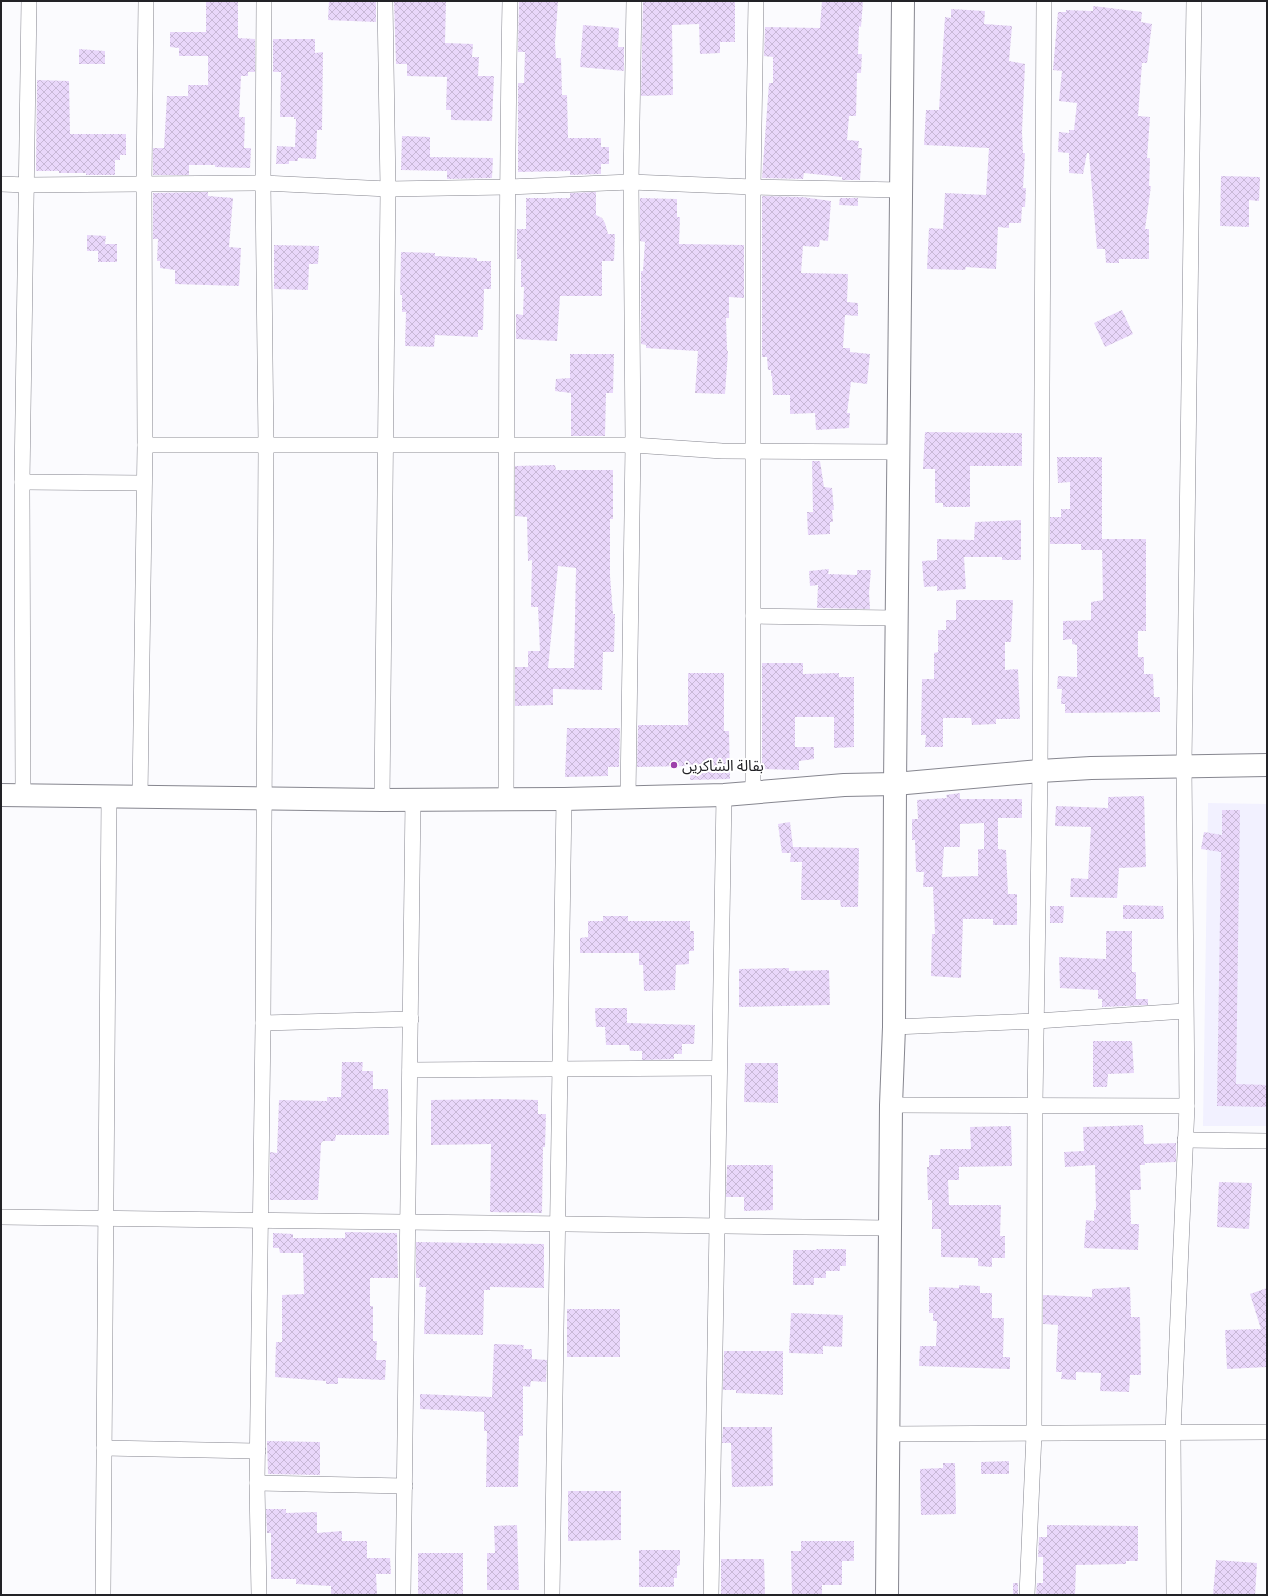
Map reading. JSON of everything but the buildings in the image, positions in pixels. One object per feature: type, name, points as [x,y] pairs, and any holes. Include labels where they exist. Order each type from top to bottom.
[{"type":"street","points":[[23,796],[22,482],[29,1]]},
{"type":"street","points":[[140,797],[145,445],[144,184],[146,1]]},
{"type":"street","points":[[260,1595],[257,1483],[263,1023],[266,444],[263,183],[264,1]]},
{"type":"street","points":[[382,800],[388,189],[385,1]]},
{"type":"street","points":[[506,800],[508,445],[507,187],[510,1]]},
{"type":"street","points":[[628,797],[633,445],[632,182],[634,1]]},
{"type":"street","points":[[753,792],[752,187],[756,1]]},
{"type":"street","points":[[887,1595],[890,1228],[894,1026],[896,618],[903,1]]},
{"type":"street","points":[[1027,1595],[1034,1434],[1035,1104],[1040,771],[1044,1]]},
{"type":"street","points":[[1174,1595],[1173,1432],[1187,1106],[1184,765],[1194,1]]},
{"type":"street","points":[[1,184],[263,183],[388,189],[507,187],[632,182],[752,187],[901,190]]},
{"type":"street","points":[[145,445],[633,445],[701,451],[898,452]]},
{"type":"street","points":[[22,482],[144,483]]},
{"type":"street","points":[[753,616],[896,618]]},
{"type":"street","points":[[1,795],[382,800],[564,800],[724,795],[844,785],[895,784],[1040,771],[1184,765],[1267,765]]},
{"type":"street","points":[[711,1595],[724,795]]},
{"type":"street","points":[[103,1595],[109,796]]},
{"type":"street","points":[[404,1595],[413,800]]},
{"type":"street","points":[[552,1595],[564,800]]},
{"type":"street","points":[[894,1026],[1037,1021],[1185,1012]]},
{"type":"street","points":[[263,1023],[411,1020]]},
{"type":"street","points":[[410,1070],[719,1068]]},
{"type":"street","points":[[892,1105],[1035,1104],[1187,1106]]},
{"type":"street","points":[[1185,1140],[1267,1141]]},
{"type":"street","points":[[1,1217],[890,1228]]},
{"type":"street","points":[[888,1434],[1267,1432]]},
{"type":"street","points":[[104,1448],[258,1451]]},
{"type":"street","points":[[257,1483],[405,1486]]},
{"type":"shaded area","points":[[1208,803],[1267,804],[1267,1126],[1203,1126]]},
{"type":"place","name":"بقالة الشاكرين","points":[[674,765]]}]
